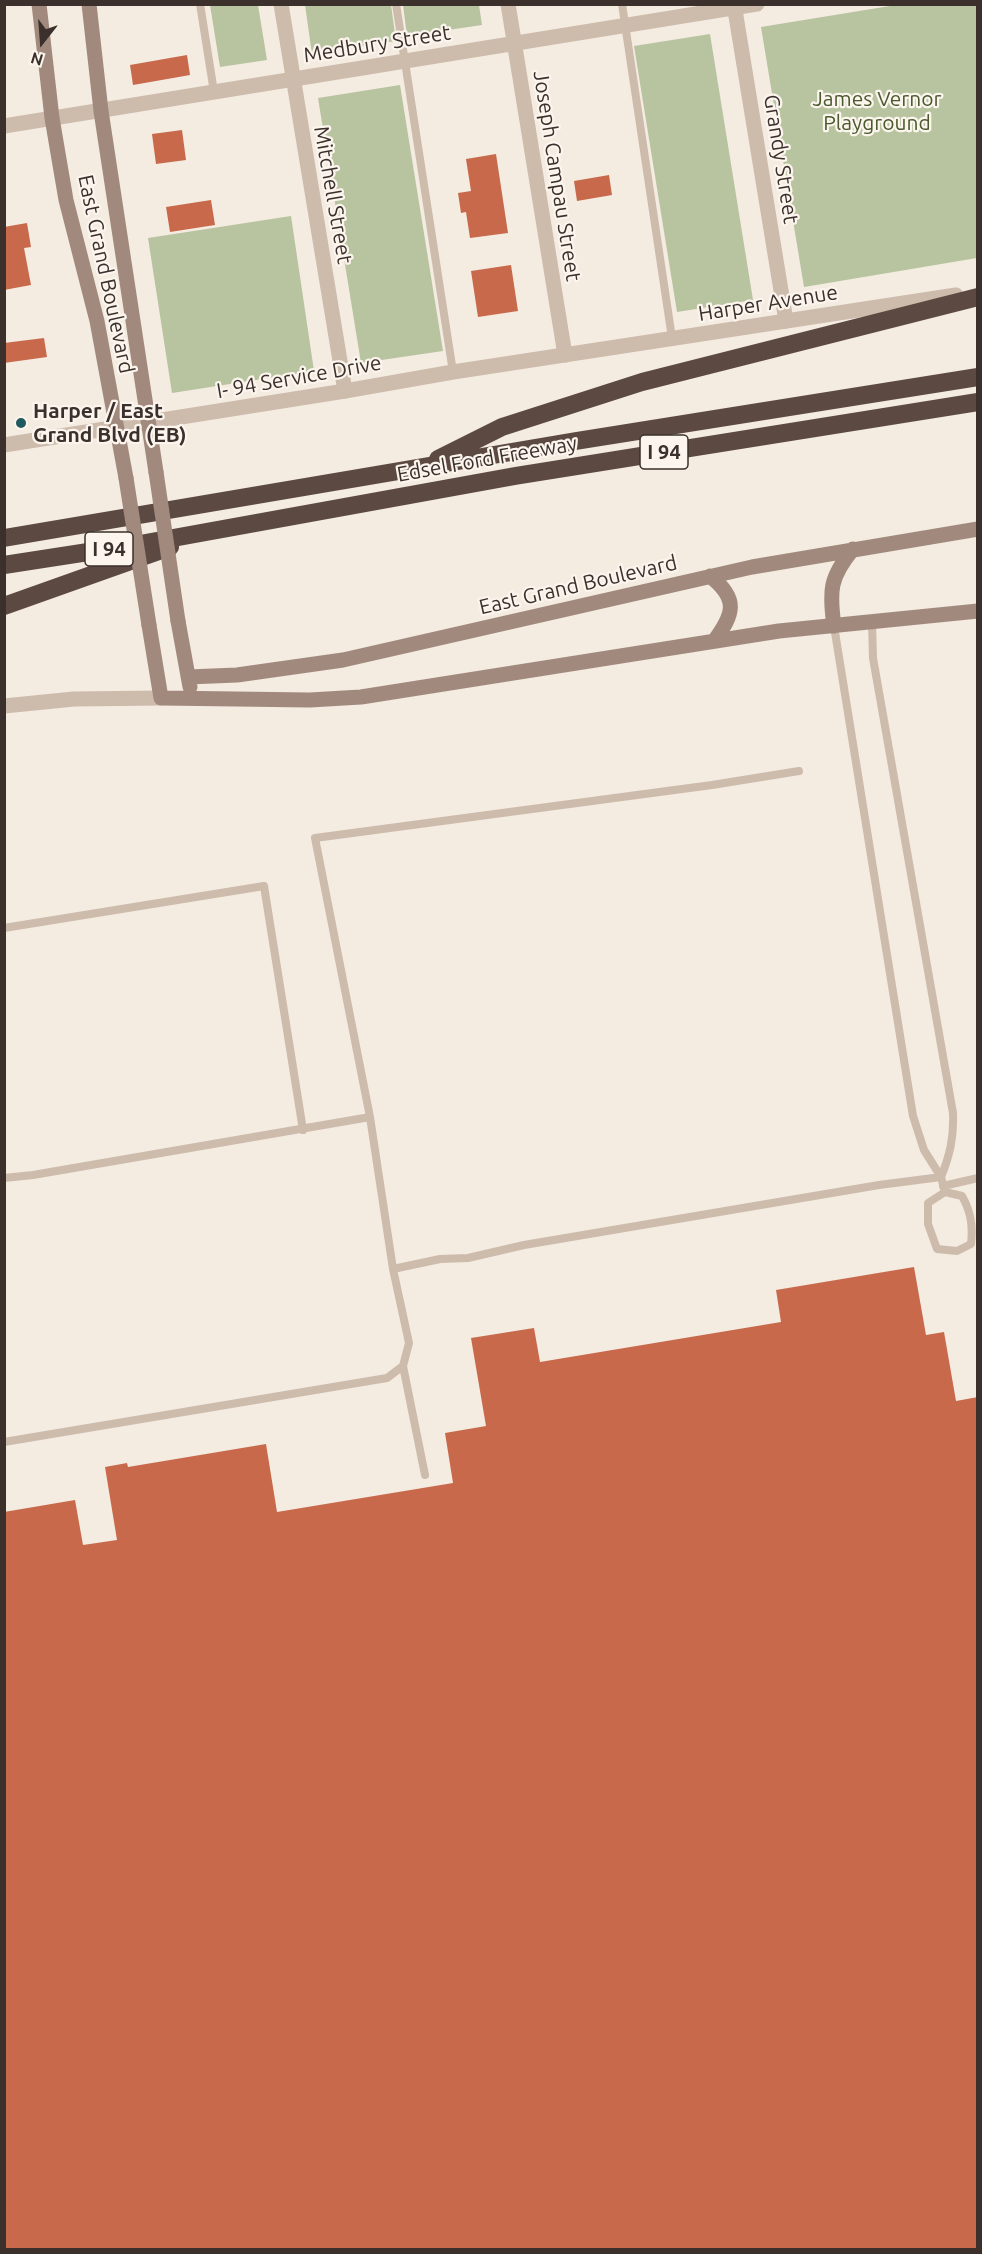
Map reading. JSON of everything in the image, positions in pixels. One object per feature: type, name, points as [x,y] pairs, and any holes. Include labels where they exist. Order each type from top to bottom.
[{"type":"highway","points":[[419,468],[502,428],[642,382],[978,297]]},
{"type":"highway","name":"Edsel Ford Freeway","points":[[4,538],[978,377]]},
{"type":"highway","name":"Edsel Ford Freeway","points":[[4,565],[213,531],[515,476],[978,402]]},
{"type":"highway","points":[[4,606],[213,531]]},
{"type":"main road","name":"East Grand Boulevard","points":[[39,4],[52,118],[66,200],[96,321],[117,428],[161,698]]},
{"type":"main road","name":"East Grand Boulevard","points":[[89,4],[101,111],[178,621],[193,699]]},
{"type":"main road","name":"East Grand Boulevard","points":[[188,677],[237,675],[344,660],[710,576],[853,549],[978,529]]},
{"type":"main road","points":[[834,626],[831,588],[840,565],[853,549]]},
{"type":"main road","points":[[710,576],[727,592],[731,607],[724,627],[714,641]]},
{"type":"main road","points":[[161,698],[310,700],[361,697],[779,631],[978,611]]},
{"type":"street","name":"Mitchell Street","points":[[281,4],[345,392]]},
{"type":"street","name":"Joseph Campau Street","points":[[508,4],[565,355]]},
{"type":"street","name":"Medbury Street","points":[[4,126],[757,4]]},
{"type":"street","name":"Grandy Street","points":[[734,6],[786,321]]},
{"type":"street","name":"Harper Avenue","points":[[565,355],[978,292]]},
{"type":"street","name":"I- 94 Service Drive","points":[[4,445],[565,355]]},
{"type":"street","points":[[4,706],[74,699],[161,698]]},
{"type":"lane","points":[[200,4],[214,92]]},
{"type":"lane","points":[[396,4],[453,372]]},
{"type":"lane","points":[[622,4],[672,338]]},
{"type":"lane","points":[[872,622],[873,658],[953,1113],[952,1144],[942,1177]]},
{"type":"lane","points":[[834,626],[913,1116],[924,1150],[942,1177],[944,1189]]},
{"type":"lane","points":[[425,1474],[403,1366],[409,1343],[393,1269],[370,1117],[315,838],[712,786],[799,771]]},
{"type":"lane","points":[[4,928],[264,886],[303,1130]]},
{"type":"lane","points":[[4,1178],[303,1130],[370,1117]]},
{"type":"lane","points":[[393,1269],[440,1259],[468,1258],[524,1245],[879,1185],[942,1177]]},
{"type":"lane","points":[[944,1189],[962,1196],[969,1208],[973,1227],[971,1244],[957,1251],[937,1249],[928,1224],[928,1203],[944,1189],[978,1178]]},
{"type":"lane","points":[[4,1442],[387,1378],[403,1366]]},
{"type":"green space","points":[[210,5],[258,5],[267,60],[220,67]]},
{"type":"green space","points":[[305,5],[391,5],[396,41],[312,54]]},
{"type":"green space","points":[[403,5],[479,5],[482,25],[407,36]]},
{"type":"green space","name":"James Vernor Playground","points":[[896,5],[977,5],[977,258],[804,287],[761,27]]},
{"type":"green space","points":[[710,34],[753,300],[677,312],[634,46]]},
{"type":"green space","points":[[400,85],[443,351],[361,363],[318,98]]},
{"type":"green space","points":[[291,216],[314,371],[172,393],[148,238]]},
{"type":"building","points":[[187,55],[190,75],[133,85],[130,65]]},
{"type":"building","points":[[182,130],[186,160],[156,164],[152,134]]},
{"type":"building","points":[[496,154],[508,233],[470,238],[466,212],[461,213],[458,193],[471,191],[466,159]]},
{"type":"building","points":[[609,175],[612,195],[577,201],[574,181]]},
{"type":"building","points":[[211,200],[215,225],[170,232],[166,207]]},
{"type":"building","points":[[27,223],[31,247],[24,248],[31,285],[4,290],[4,227]]},
{"type":"building","points":[[511,265],[518,311],[478,317],[471,271]]},
{"type":"building","points":[[44,338],[47,357],[4,363],[4,343]]},
{"type":"building","points":[[914,1267],[926,1335],[944,1332],[956,1401],[978,1397],[978,2250],[4,2250],[4,1512],[75,1500],[83,1545],[117,1540],[105,1467],[127,1463],[128,1467],[266,1444],[277,1512],[453,1483],[445,1433],[486,1426],[471,1338],[534,1328],[540,1362],[781,1322],[776,1290]]},
{"type":"place","name":"Harper / East Grand Blvd (EB)","points":[[21,423]]}]
